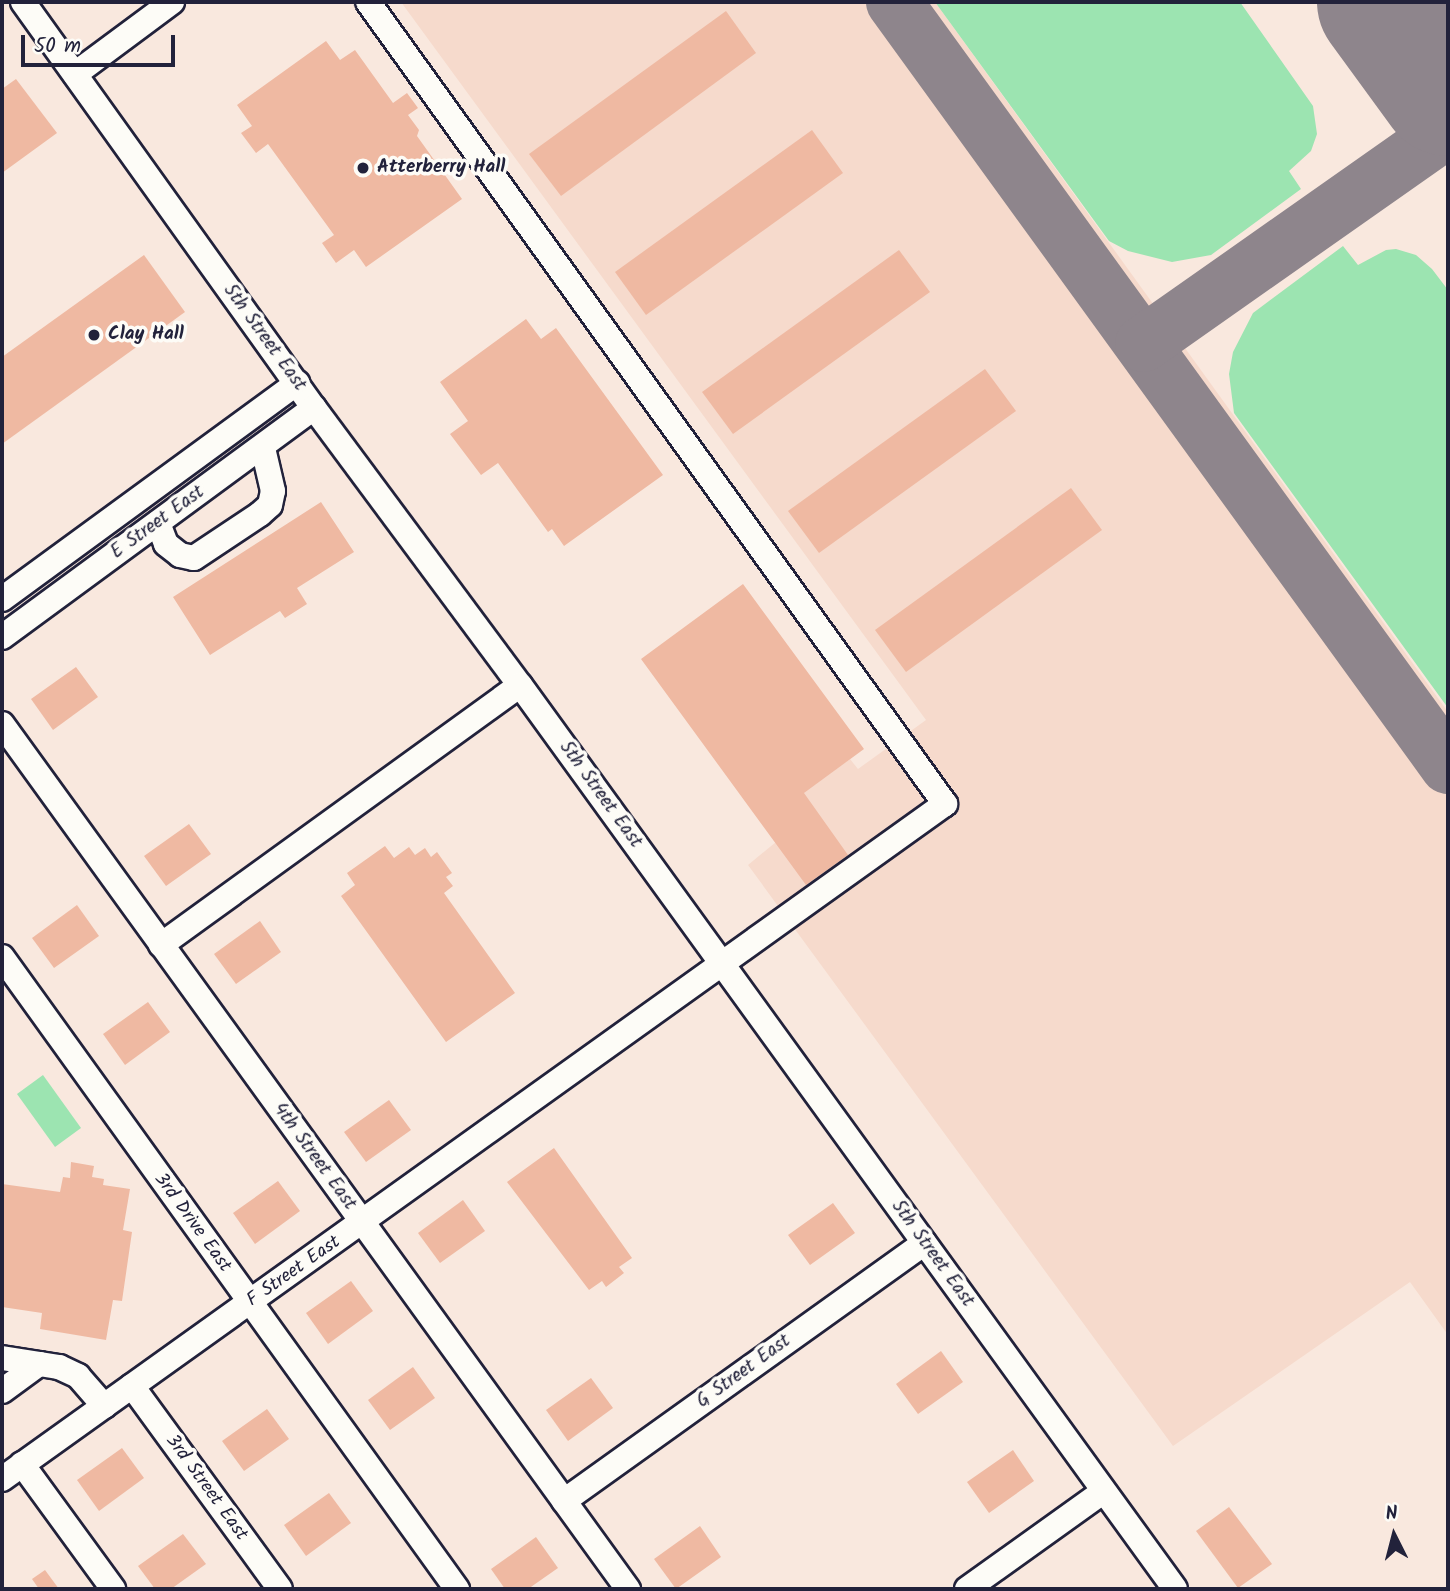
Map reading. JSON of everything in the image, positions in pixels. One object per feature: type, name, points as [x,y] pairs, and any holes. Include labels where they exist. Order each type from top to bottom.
[{"type":"street","name":"5th Street East","points":[[23,2],[314,408],[520,685],[1175,1589]]},
{"type":"street","points":[[75,74],[172,2]]},
{"type":"street","name":"F Street East","points":[[2,1479],[945,804],[368,2]]},
{"type":"street","name":"E Street East","points":[[2,599],[297,383]]},
{"type":"street","name":"E Street East","points":[[2,637],[314,408]]},
{"type":"street","points":[[158,523],[166,544],[180,555],[194,558],[260,514],[270,505],[273,491],[263,448]]},
{"type":"street","points":[[161,945],[520,685]]},
{"type":"street","name":"4th Street East","points":[[2,724],[628,1589]]},
{"type":"street","name":"3rd Drive East","points":[[2,957],[457,1589]]},
{"type":"street","name":"G Street East","points":[[564,1501],[924,1243]]},
{"type":"street","points":[[2,1358],[59,1367],[78,1376],[104,1406]]},
{"type":"street","points":[[2,1391],[39,1364]]},
{"type":"street","name":"3rd Street East","points":[[132,1387],[280,1589]]},
{"type":"street","points":[[23,1464],[113,1589]]},
{"type":"street","points":[[967,1589],[1104,1491]]},
{"type":"shaded area","points":[[401,2],[935,2],[1448,712],[1448,1335],[1410,1282],[1173,1446],[748,865],[776,842],[762,823],[850,759],[858,769],[926,720]]},
{"type":"green space","points":[[935,2],[1240,2],[1313,106],[1317,134],[1311,151],[1289,171],[1301,189],[1211,255],[1172,262],[1128,251],[1109,241]]},
{"type":"green space","points":[[1343,246],[1358,265],[1386,250],[1396,249],[1416,255],[1432,269],[1448,290],[1448,708],[1234,413],[1229,374],[1233,352],[1253,313]]},
{"type":"green space","points":[[43,1075],[81,1128],[55,1147],[17,1094]]},
{"type":"building","points":[[726,11],[756,53],[561,196],[529,154]]},
{"type":"building","name":"Atterberry Hall","points":[[326,41],[340,60],[355,50],[393,103],[407,93],[418,108],[408,115],[419,130],[417,136],[462,199],[366,267],[354,250],[336,263],[322,243],[334,235],[268,144],[256,153],[241,133],[252,126],[237,105]]},
{"type":"building","points":[[16,79],[57,133],[2,173],[2,89]]},
{"type":"building","points":[[812,130],[843,173],[646,315],[615,272]]},
{"type":"building","points":[[899,250],[930,292],[733,434],[702,392]]},
{"type":"building","name":"Clay Hall","points":[[144,255],[185,312],[2,444],[2,357]]},
{"type":"building","points":[[526,319],[541,339],[556,328],[663,475],[564,546],[552,529],[548,532],[498,463],[481,475],[450,434],[468,421],[440,382]]},
{"type":"building","points":[[985,369],[1016,411],[819,553],[788,511]]},
{"type":"building","points":[[1071,488],[1102,530],[906,672],[875,630]]},
{"type":"building","points":[[321,502],[354,552],[297,588],[307,604],[285,618],[280,611],[210,655],[173,597]]},
{"type":"building","points":[[743,584],[864,749],[804,793],[848,855],[806,885],[641,659]]},
{"type":"building","points":[[76,667],[98,697],[53,730],[31,699]]},
{"type":"building","points":[[189,824],[211,854],[166,886],[144,856]]},
{"type":"building","points":[[385,846],[394,858],[409,847],[415,855],[425,848],[431,857],[437,852],[452,873],[446,877],[453,886],[444,893],[515,993],[446,1042],[341,896],[355,885],[347,873]]},
{"type":"building","points":[[77,905],[99,936],[54,968],[32,938]]},
{"type":"building","points":[[260,921],[281,952],[236,984],[214,954]]},
{"type":"building","points":[[148,1002],[170,1032],[125,1065],[103,1034]]},
{"type":"building","points":[[389,1100],[411,1130],[366,1162],[344,1132]]},
{"type":"building","points":[[554,1148],[632,1258],[619,1267],[624,1273],[606,1287],[602,1281],[589,1290],[507,1182]]},
{"type":"building","points":[[71,1162],[94,1166],[92,1177],[104,1179],[103,1185],[130,1189],[123,1230],[132,1232],[122,1301],[113,1300],[106,1340],[40,1329],[42,1313],[2,1307],[2,1184],[60,1192],[63,1177],[70,1178]]},
{"type":"building","points":[[278,1181],[300,1211],[255,1244],[233,1213]]},
{"type":"building","points":[[463,1200],[485,1231],[440,1263],[418,1233]]},
{"type":"building","points":[[833,1203],[855,1233],[810,1265],[788,1235]]},
{"type":"building","points":[[351,1281],[373,1311],[328,1344],[306,1313]]},
{"type":"building","points":[[941,1351],[963,1382],[918,1414],[896,1384]]},
{"type":"building","points":[[413,1367],[435,1398],[390,1430],[368,1400]]},
{"type":"building","points":[[591,1378],[613,1408],[568,1441],[546,1410]]},
{"type":"building","points":[[267,1409],[289,1439],[244,1471],[222,1441]]},
{"type":"building","points":[[122,1448],[144,1478],[99,1511],[77,1480]]},
{"type":"building","points":[[1013,1450],[1034,1481],[989,1513],[967,1482]]},
{"type":"building","points":[[329,1493],[351,1523],[306,1556],[284,1525]]},
{"type":"building","points":[[1229,1507],[1272,1564],[1238,1588],[1196,1531]]},
{"type":"building","points":[[700,1526],[721,1557],[676,1589],[654,1559]]},
{"type":"building","points":[[183,1534],[206,1564],[171,1589],[155,1589],[138,1566]]},
{"type":"building","points":[[536,1537],[558,1568],[528,1589],[505,1589],[491,1569]]},
{"type":"building","points":[[45,1570],[59,1589],[39,1589],[32,1579]]},
{"type":"taxiway","points":[[894,2],[1448,766]]},
{"type":"taxiway","points":[[1143,344],[1448,130]]},
{"type":"runway","points":[[1386,2],[1448,87]]},
{"type":"place","name":"Atterberry Hall","points":[[363,168]]},
{"type":"place","name":"Clay Hall","points":[[94,335]]}]
